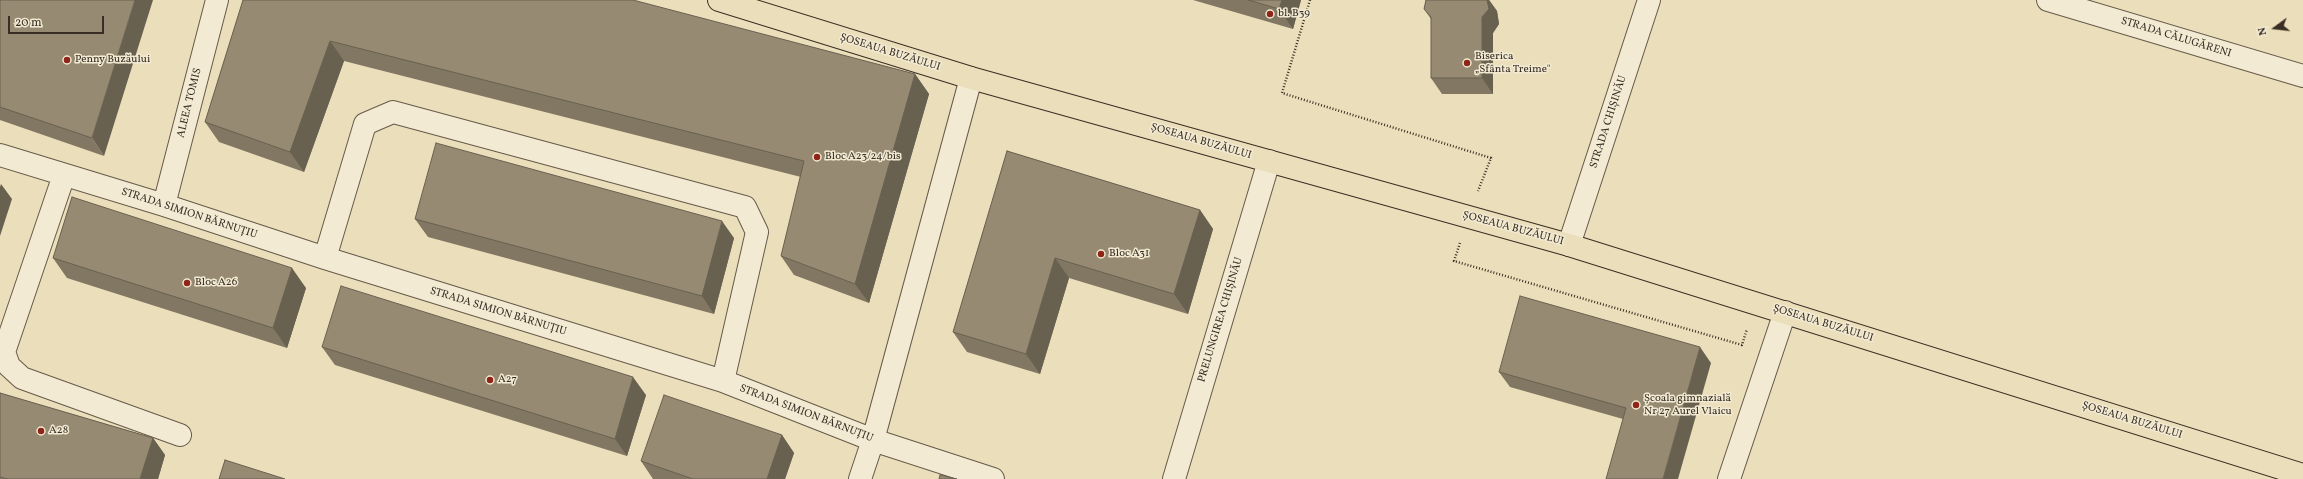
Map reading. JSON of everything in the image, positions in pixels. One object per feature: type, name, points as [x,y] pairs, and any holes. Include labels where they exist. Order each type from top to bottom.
[{"type":"main road","name":"ȘOSEAUA BUZĂULUI","points":[[719,0],[971,78],[1569,244],[2303,475]]},
{"type":"street","name":"ALEEA TOMIS","points":[[164,205],[217,0]]},
{"type":"street","name":"STRADA CHIȘINĂU","points":[[1569,244],[1649,0]]},
{"type":"street","name":"STRADA CĂLUGĂRENI","points":[[2048,0],[2303,76]]},
{"type":"street","points":[[860,479],[873,440],[971,78]]},
{"type":"street","points":[[325,258],[365,124],[393,112],[745,207],[758,232],[723,381]]},
{"type":"street","name":"STRADA SIMION BĂRNUȚIU","points":[[0,155],[164,205],[325,258],[723,381],[873,440],[993,479]]},
{"type":"street","name":"PRELUNGIREA CHIȘINĂU","points":[[1174,479],[1269,161]]},
{"type":"street","points":[[64,174],[4,352],[9,366],[22,378],[180,435]]},
{"type":"street","points":[[1729,479],[1785,312]]},
{"type":"building","name":"Penny Buzăului","points":[[0,0],[135,0],[92,138],[0,107]]},
{"type":"building","name":"Bloc A23/24/bis","points":[[243,0],[633,0],[915,74],[855,284],[781,256],[804,161],[330,41],[290,152],[205,122]]},
{"type":"building","points":[[1248,0],[1282,0],[1279,9]]},
{"type":"building","name":"Biserica „Sfânta Treime\"","points":[[1426,0],[1487,0],[1489,9],[1482,17],[1482,78],[1431,78],[1431,17],[1424,9]]},
{"type":"building","points":[[436,143],[722,221],[702,296],[415,219]]},
{"type":"building","name":"Bloc A31","points":[[1007,151],[1200,210],[1174,294],[1055,258],[1026,354],[953,332]]},
{"type":"building","name":"Bloc A26","points":[[72,197],[292,268],[273,328],[53,258]]},
{"type":"building","name":"A27","points":[[341,286],[633,377],[615,439],[322,347]]},
{"type":"building","name":"Școala gimnazială Nr 27 Aurel Vlaicu","points":[[1520,296],[1700,347],[1663,479],[1606,479],[1626,408],[1499,372]]},
{"type":"building","name":"A28","points":[[0,393],[153,438],[140,479],[8,479],[0,477]]},
{"type":"building","points":[[664,395],[782,435],[767,479],[693,479],[641,461]]},
{"type":"building","points":[[225,460],[285,479],[219,479]]},
{"type":"building","points":[[940,475],[957,479],[939,479]]},
{"type":"place","name":"bl. B39","points":[[1270,14]]},
{"type":"place","name":"Penny Buzăului","points":[[67,60]]},
{"type":"place","name":"Biserica „Sfânta Treime\"","points":[[1467,63]]},
{"type":"place","name":"Bloc A23/24/bis","points":[[817,157]]},
{"type":"place","name":"Bloc A31","points":[[1101,254]]},
{"type":"place","name":"Bloc A26","points":[[187,283]]},
{"type":"place","name":"A27","points":[[490,380]]},
{"type":"place","name":"Școala gimnazială Nr 27 Aurel Vlaicu","points":[[1636,405]]},
{"type":"place","name":"A28","points":[[41,431]]}]
